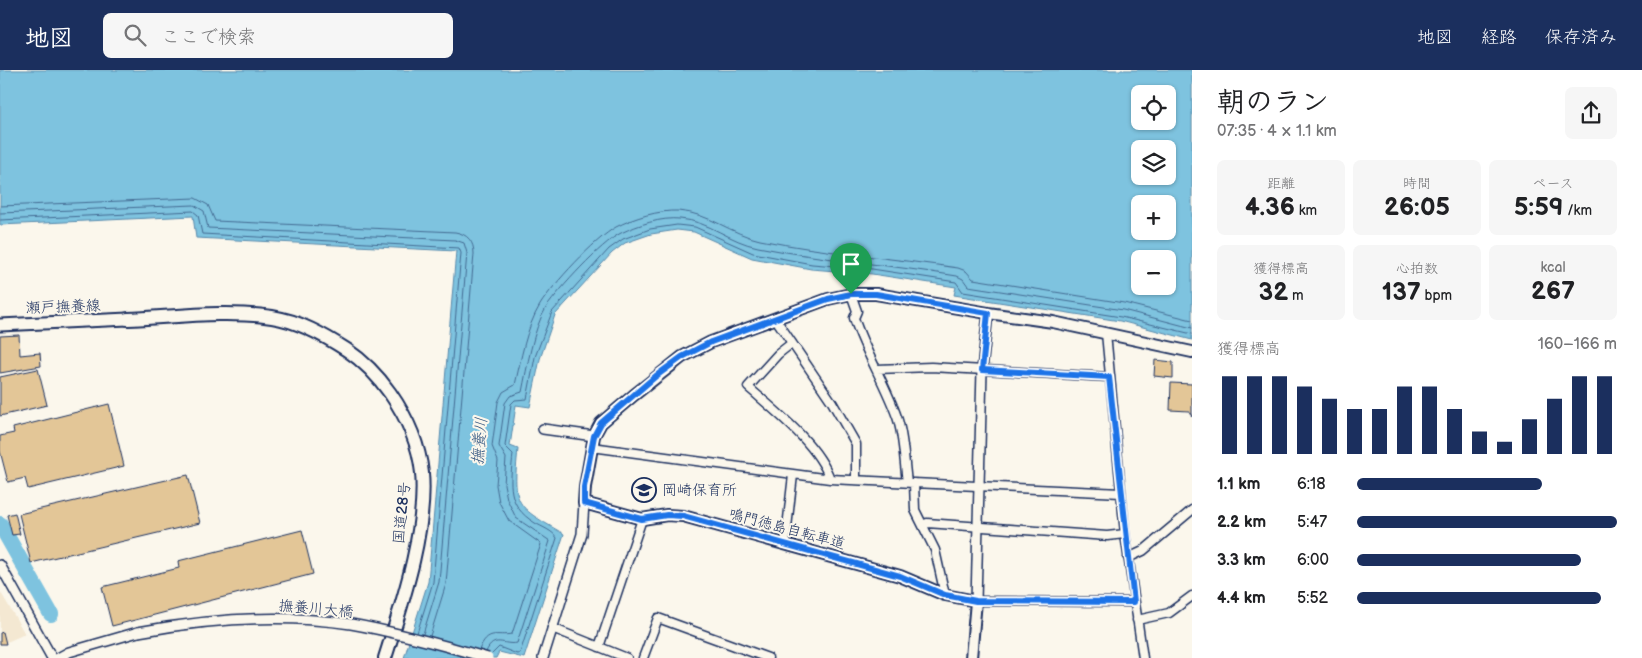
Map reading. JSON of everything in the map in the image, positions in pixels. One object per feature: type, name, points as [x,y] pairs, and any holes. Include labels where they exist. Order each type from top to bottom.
[{"type":"highway","name":"国道28号","points":[[128,319],[239,314],[274,317],[318,332],[358,358],[378,376],[403,412],[415,442],[422,472],[422,500],[415,546],[400,609],[385,658]]},
{"type":"main road","points":[[584,503],[584,487],[593,441],[601,423],[682,357],[711,342],[828,299],[851,294],[876,294],[1053,322],[1192,352]]},
{"type":"main road","name":"瀬戸撫養線","points":[[0,324],[128,319]]},
{"type":"main road","name":"鳴門徳島自転車道","points":[[584,503],[642,519],[667,515],[683,516],[900,576],[945,595],[976,601]]},
{"type":"main road","points":[[971,658],[976,601]]},
{"type":"street","points":[[851,294],[857,311],[854,318],[858,330],[877,368],[898,418],[913,503],[935,550],[945,595]]},
{"type":"street","points":[[988,313],[982,370],[976,601],[1134,602]]},
{"type":"street","points":[[775,318],[832,402],[856,444],[856,480]]},
{"type":"street","points":[[1106,333],[1125,534],[1143,658]]},
{"type":"street","points":[[792,344],[778,354],[748,387],[804,442],[826,467],[830,479]]},
{"type":"street","points":[[877,368],[931,367],[1109,377]]},
{"type":"street","points":[[543,428],[593,441],[793,475],[830,479],[1121,493]]},
{"type":"street","points":[[785,545],[793,475]]},
{"type":"street","points":[[543,658],[582,534],[584,503]]},
{"type":"street","points":[[1128,558],[1143,551],[1192,510]]},
{"type":"street","points":[[599,647],[642,519]]},
{"type":"street","points":[[924,526],[927,523],[1107,536],[1125,534]]},
{"type":"street","points":[[0,565],[52,658]]},
{"type":"street","points":[[1137,620],[1169,612],[1192,596]]},
{"type":"street","points":[[643,658],[658,618],[768,658]]},
{"type":"street","name":"撫養川大橋","points":[[58,658],[69,652],[138,632],[218,620],[304,619],[350,624],[410,636],[488,658]]},
{"type":"street","points":[[552,628],[627,658]]},
{"type":"shaded area","points":[[0,591],[25,634],[0,645]]},
{"type":"water","name":"撫養川","points":[[0,70],[1192,70],[1192,340],[1120,321],[954,295],[956,287],[872,274],[811,269],[752,258],[694,232],[677,230],[651,234],[625,243],[612,253],[555,315],[540,359],[530,407],[516,405],[510,446],[518,449],[516,468],[517,494],[527,510],[564,534],[524,658],[499,652],[496,658],[404,658],[428,582],[456,251],[196,238],[193,216],[0,225]]},
{"type":"building","points":[[19,335],[20,355],[40,353],[41,366],[0,373],[0,336]]},
{"type":"building","points":[[1155,360],[1173,362],[1173,378],[1154,376]]},
{"type":"building","points":[[38,369],[47,405],[0,416],[0,377]]},
{"type":"building","points":[[1171,383],[1192,384],[1192,417],[1189,411],[1170,410]]},
{"type":"building","points":[[109,404],[124,466],[28,489],[25,478],[8,482],[0,451],[0,436],[14,433],[13,428]]},
{"type":"building","points":[[188,475],[200,523],[31,563],[19,514]]},
{"type":"building","points":[[15,513],[20,534],[12,535],[7,515]]},
{"type":"building","points":[[302,530],[313,574],[112,626],[102,587],[179,568],[178,561]]},
{"type":"building","points":[[3,632],[6,644],[0,644],[0,633]]},
{"type":"waterway","points":[[0,524],[51,614]]},
{"type":"place","name":"岡崎保育所","points":[[644,490]]},
{"type":"route","points":[[851,294],[876,294],[988,313],[982,370],[1109,377],[1134,602],[976,601],[945,595],[900,576],[683,516],[667,515],[642,519],[584,503],[584,487],[594,436],[601,423],[656,376],[682,357],[711,342],[828,299],[851,294]]}]
